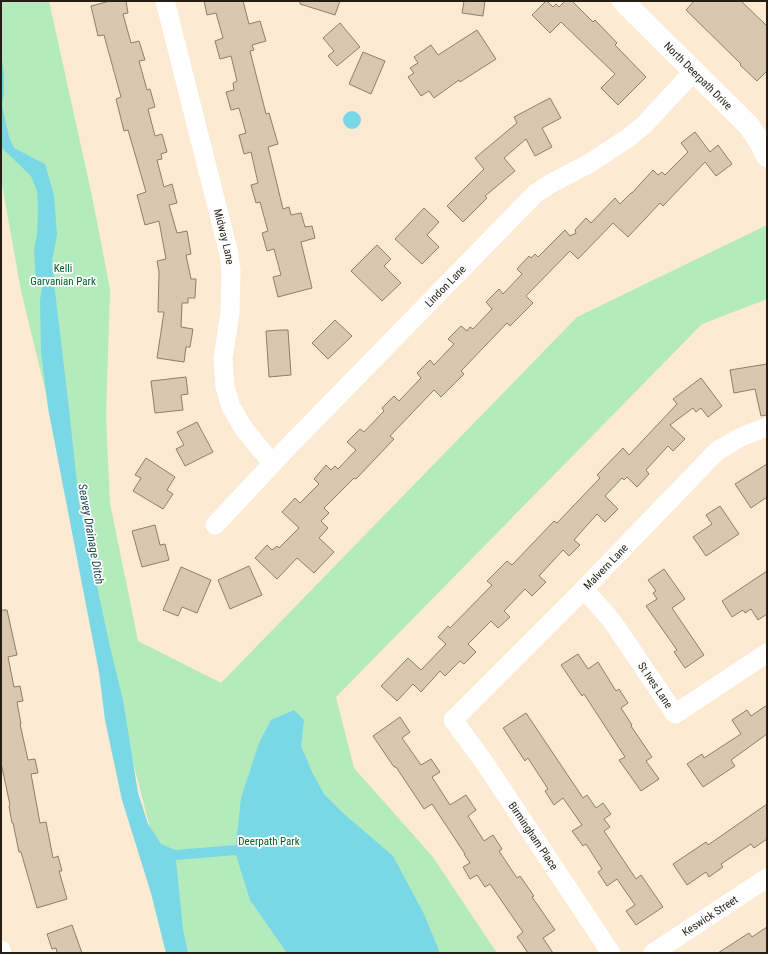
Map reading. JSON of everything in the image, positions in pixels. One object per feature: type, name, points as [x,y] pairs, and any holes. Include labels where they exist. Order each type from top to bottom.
[{"type":"street","name":"Midway Lane","points":[[165,1],[229,254],[231,271],[230,313],[223,359],[225,387],[231,407],[244,430],[272,463]]},
{"type":"street","name":"North Deerpath Drive","points":[[623,1],[749,126],[760,142],[767,156]]},
{"type":"street","name":"Lindon Lane","points":[[215,525],[272,463],[535,194],[550,184],[590,163],[628,138],[644,125],[694,71]]},
{"type":"street","name":"Malvern Lane","points":[[454,720],[584,589],[716,451],[741,436],[767,427]]},
{"type":"street","name":"St Ives Lane","points":[[584,589],[612,621],[675,714],[767,653]]},
{"type":"street","name":"Birmingham Place","points":[[454,720],[484,762],[611,953]]},
{"type":"street","name":"Keswick Street","points":[[653,953],[767,878]]},
{"type":"green space","name":"Deerpath Park","points":[[1,1],[49,1],[92,196],[110,289],[106,418],[110,503],[138,641],[221,683],[577,317],[767,225],[767,299],[702,324],[336,697],[354,768],[433,857],[497,953],[182,953],[97,621],[55,430],[21,291],[1,179]]},
{"type":"water","points":[[1,25],[2,43],[1,51]]},
{"type":"water","points":[[1,51],[4,75],[2,105],[9,137],[14,148],[45,164],[54,195],[57,235],[52,261],[79,502],[123,700],[138,793],[148,824],[161,844],[175,850],[236,845],[241,798],[259,743],[271,720],[294,710],[304,720],[301,746],[312,772],[324,794],[343,813],[393,856],[424,914],[440,953],[287,953],[250,900],[236,855],[176,860],[183,930],[188,953],[166,953],[151,893],[122,800],[105,720],[99,672],[48,408],[41,352],[40,300],[42,287],[36,280],[34,250],[37,234],[37,191],[31,176],[1,146]]},
{"type":"water","points":[[352,111],[358,114],[361,120],[358,126],[352,129],[346,126],[343,120],[346,114]]},
{"type":"building","points":[[110,1],[126,1],[128,13],[123,14],[131,43],[139,41],[145,60],[139,61],[147,90],[150,89],[155,107],[148,109],[155,136],[162,134],[167,152],[161,154],[162,159],[157,160],[164,187],[172,184],[177,203],[169,205],[177,233],[187,231],[191,254],[186,255],[191,279],[196,279],[195,298],[188,298],[188,303],[182,303],[181,327],[193,329],[190,347],[186,347],[184,362],[157,358],[164,312],[158,312],[159,272],[157,261],[166,259],[159,221],[145,225],[137,195],[146,192],[128,130],[124,131],[116,99],[121,97],[104,35],[98,36],[91,6]]},
{"type":"building","points":[[204,1],[243,1],[249,24],[260,21],[266,41],[252,45],[254,50],[250,51],[266,114],[269,113],[278,144],[268,147],[283,209],[289,207],[291,215],[301,213],[305,227],[312,226],[315,238],[301,242],[312,288],[278,297],[273,277],[281,275],[274,249],[267,251],[262,233],[268,231],[260,202],[256,203],[251,185],[258,183],[251,152],[244,154],[239,135],[246,133],[239,108],[231,110],[226,92],[234,90],[233,83],[237,81],[231,56],[220,59],[215,41],[223,38],[216,13],[207,15]]},
{"type":"building","points":[[300,1],[340,1],[335,15],[300,4]]},
{"type":"building","points":[[464,1],[485,1],[483,16],[462,13]]},
{"type":"building","points":[[546,1],[553,7],[556,4],[559,7],[565,1],[572,1],[593,22],[595,20],[617,43],[615,45],[646,77],[618,105],[601,88],[615,74],[561,22],[550,33],[532,15]]},
{"type":"building","points":[[694,1],[741,1],[767,26],[767,71],[757,81],[686,10]]},
{"type":"building","points":[[340,23],[360,47],[337,66],[328,56],[334,51],[323,38]]},
{"type":"building","points":[[477,30],[496,59],[460,82],[459,80],[434,98],[429,91],[421,96],[408,77],[414,73],[410,68],[418,63],[414,57],[431,45],[438,55]]},
{"type":"building","points":[[363,52],[385,61],[371,94],[349,84]]},
{"type":"building","points":[[550,98],[561,118],[542,128],[552,147],[535,156],[526,139],[504,158],[515,171],[485,196],[487,198],[463,222],[447,206],[484,169],[475,158],[517,123],[514,117]]},
{"type":"building","points":[[695,132],[710,152],[718,145],[732,164],[716,176],[705,162],[663,206],[660,203],[628,237],[613,223],[578,259],[570,251],[526,296],[533,303],[510,326],[507,323],[461,371],[464,374],[441,397],[434,390],[390,436],[394,439],[356,479],[354,478],[324,508],[329,513],[321,521],[328,528],[319,538],[334,552],[314,573],[297,558],[277,579],[255,558],[267,545],[272,550],[277,546],[279,548],[299,528],[282,512],[295,498],[300,503],[319,484],[314,479],[326,465],[331,470],[335,466],[338,469],[356,450],[347,442],[360,429],[364,432],[384,411],[382,408],[394,396],[399,401],[421,378],[417,373],[430,360],[434,365],[454,344],[448,339],[461,326],[467,331],[470,327],[473,329],[492,309],[486,302],[499,289],[503,294],[522,274],[517,269],[529,256],[531,258],[535,254],[538,257],[565,230],[570,236],[576,233],[575,230],[586,218],[591,223],[615,198],[620,204],[653,170],[658,175],[662,172],[665,175],[688,152],[681,143]]},
{"type":"building","points":[[424,208],[439,222],[427,235],[439,247],[422,264],[395,239]]},
{"type":"building","points":[[377,245],[391,259],[384,266],[401,283],[382,301],[351,271]]},
{"type":"building","points":[[335,320],[352,336],[328,359],[312,343]]},
{"type":"building","points":[[288,330],[291,375],[269,377],[266,331]]},
{"type":"building","points":[[767,364],[767,415],[761,416],[755,389],[734,393],[730,370]]},
{"type":"building","points":[[186,377],[188,394],[181,395],[183,410],[155,413],[151,381]]},
{"type":"building","points":[[701,378],[722,406],[708,417],[701,408],[696,412],[693,408],[670,425],[685,439],[673,451],[668,446],[646,470],[649,474],[637,487],[627,477],[624,480],[622,478],[605,496],[618,509],[605,522],[597,514],[574,540],[580,545],[569,556],[563,550],[539,576],[546,582],[532,596],[525,589],[504,611],[510,617],[498,628],[491,621],[468,644],[476,652],[464,664],[460,661],[445,676],[440,671],[421,692],[413,684],[397,701],[381,686],[408,658],[421,670],[446,644],[438,637],[448,626],[450,628],[492,585],[487,581],[507,561],[512,565],[554,521],[557,523],[600,478],[597,475],[623,448],[629,455],[677,404],[673,399]]},
{"type":"building","points":[[197,422],[213,452],[185,466],[176,449],[184,445],[177,432]]},
{"type":"building","points":[[146,458],[175,477],[167,490],[173,494],[163,509],[133,491],[141,478],[135,475]]},
{"type":"building","points":[[767,464],[767,497],[751,508],[735,484]]},
{"type":"building","points":[[720,506],[739,534],[706,556],[693,537],[712,524],[706,515]]},
{"type":"building","points":[[155,525],[160,545],[165,544],[169,560],[142,567],[132,531]]},
{"type":"building","points":[[249,566],[262,595],[230,609],[218,580]]},
{"type":"building","points":[[181,567],[211,580],[197,613],[182,607],[178,616],[163,610]]},
{"type":"building","points":[[664,569],[685,599],[672,608],[704,655],[685,668],[674,652],[677,650],[646,606],[657,599],[653,593],[656,591],[648,580]]},
{"type":"building","points":[[767,571],[767,614],[758,620],[751,609],[745,613],[743,610],[732,617],[722,601]]},
{"type":"building","points":[[1,610],[7,610],[17,655],[8,657],[14,687],[20,686],[23,701],[17,702],[28,760],[35,759],[38,773],[31,774],[40,823],[46,822],[53,858],[58,856],[62,871],[59,871],[67,899],[37,908],[21,852],[19,852],[1,763]]},
{"type":"building","points":[[578,654],[588,669],[598,662],[616,691],[619,689],[628,703],[621,708],[652,757],[646,761],[659,779],[641,791],[619,760],[625,757],[584,694],[582,696],[561,665]]},
{"type":"building","points":[[767,705],[767,734],[731,760],[735,766],[703,787],[687,764],[702,754],[704,758],[741,734],[732,720],[747,710],[751,716]]},
{"type":"building","points":[[526,713],[583,798],[587,795],[596,808],[603,803],[611,814],[604,819],[610,827],[604,831],[636,879],[641,875],[663,907],[636,925],[626,911],[635,905],[617,879],[607,886],[598,872],[602,869],[586,844],[583,846],[572,831],[582,825],[563,798],[554,805],[545,791],[548,789],[528,758],[525,761],[503,728]]},
{"type":"building","points":[[400,717],[410,732],[402,738],[421,765],[431,759],[440,772],[432,777],[450,805],[466,795],[476,810],[468,816],[484,841],[493,835],[502,849],[499,851],[517,878],[520,876],[534,896],[532,897],[555,930],[543,938],[553,953],[528,953],[517,937],[523,932],[490,884],[485,887],[477,875],[470,879],[463,867],[470,863],[432,804],[424,809],[373,736]]},
{"type":"building","points":[[767,804],[767,839],[754,848],[751,844],[721,864],[723,867],[709,877],[706,872],[687,885],[673,864],[706,842],[708,845]]},
{"type":"building","points":[[72,925],[82,953],[57,953],[56,948],[52,949],[47,934]]},
{"type":"building","points":[[767,927],[767,953],[718,953],[749,933],[752,937]]},
{"type":"park label","name":"Kelli Garvanian Park","points":[[63,274]]},
{"type":"water label","name":"Seavey Drainage Ditch","points":[[91,534]]}]
